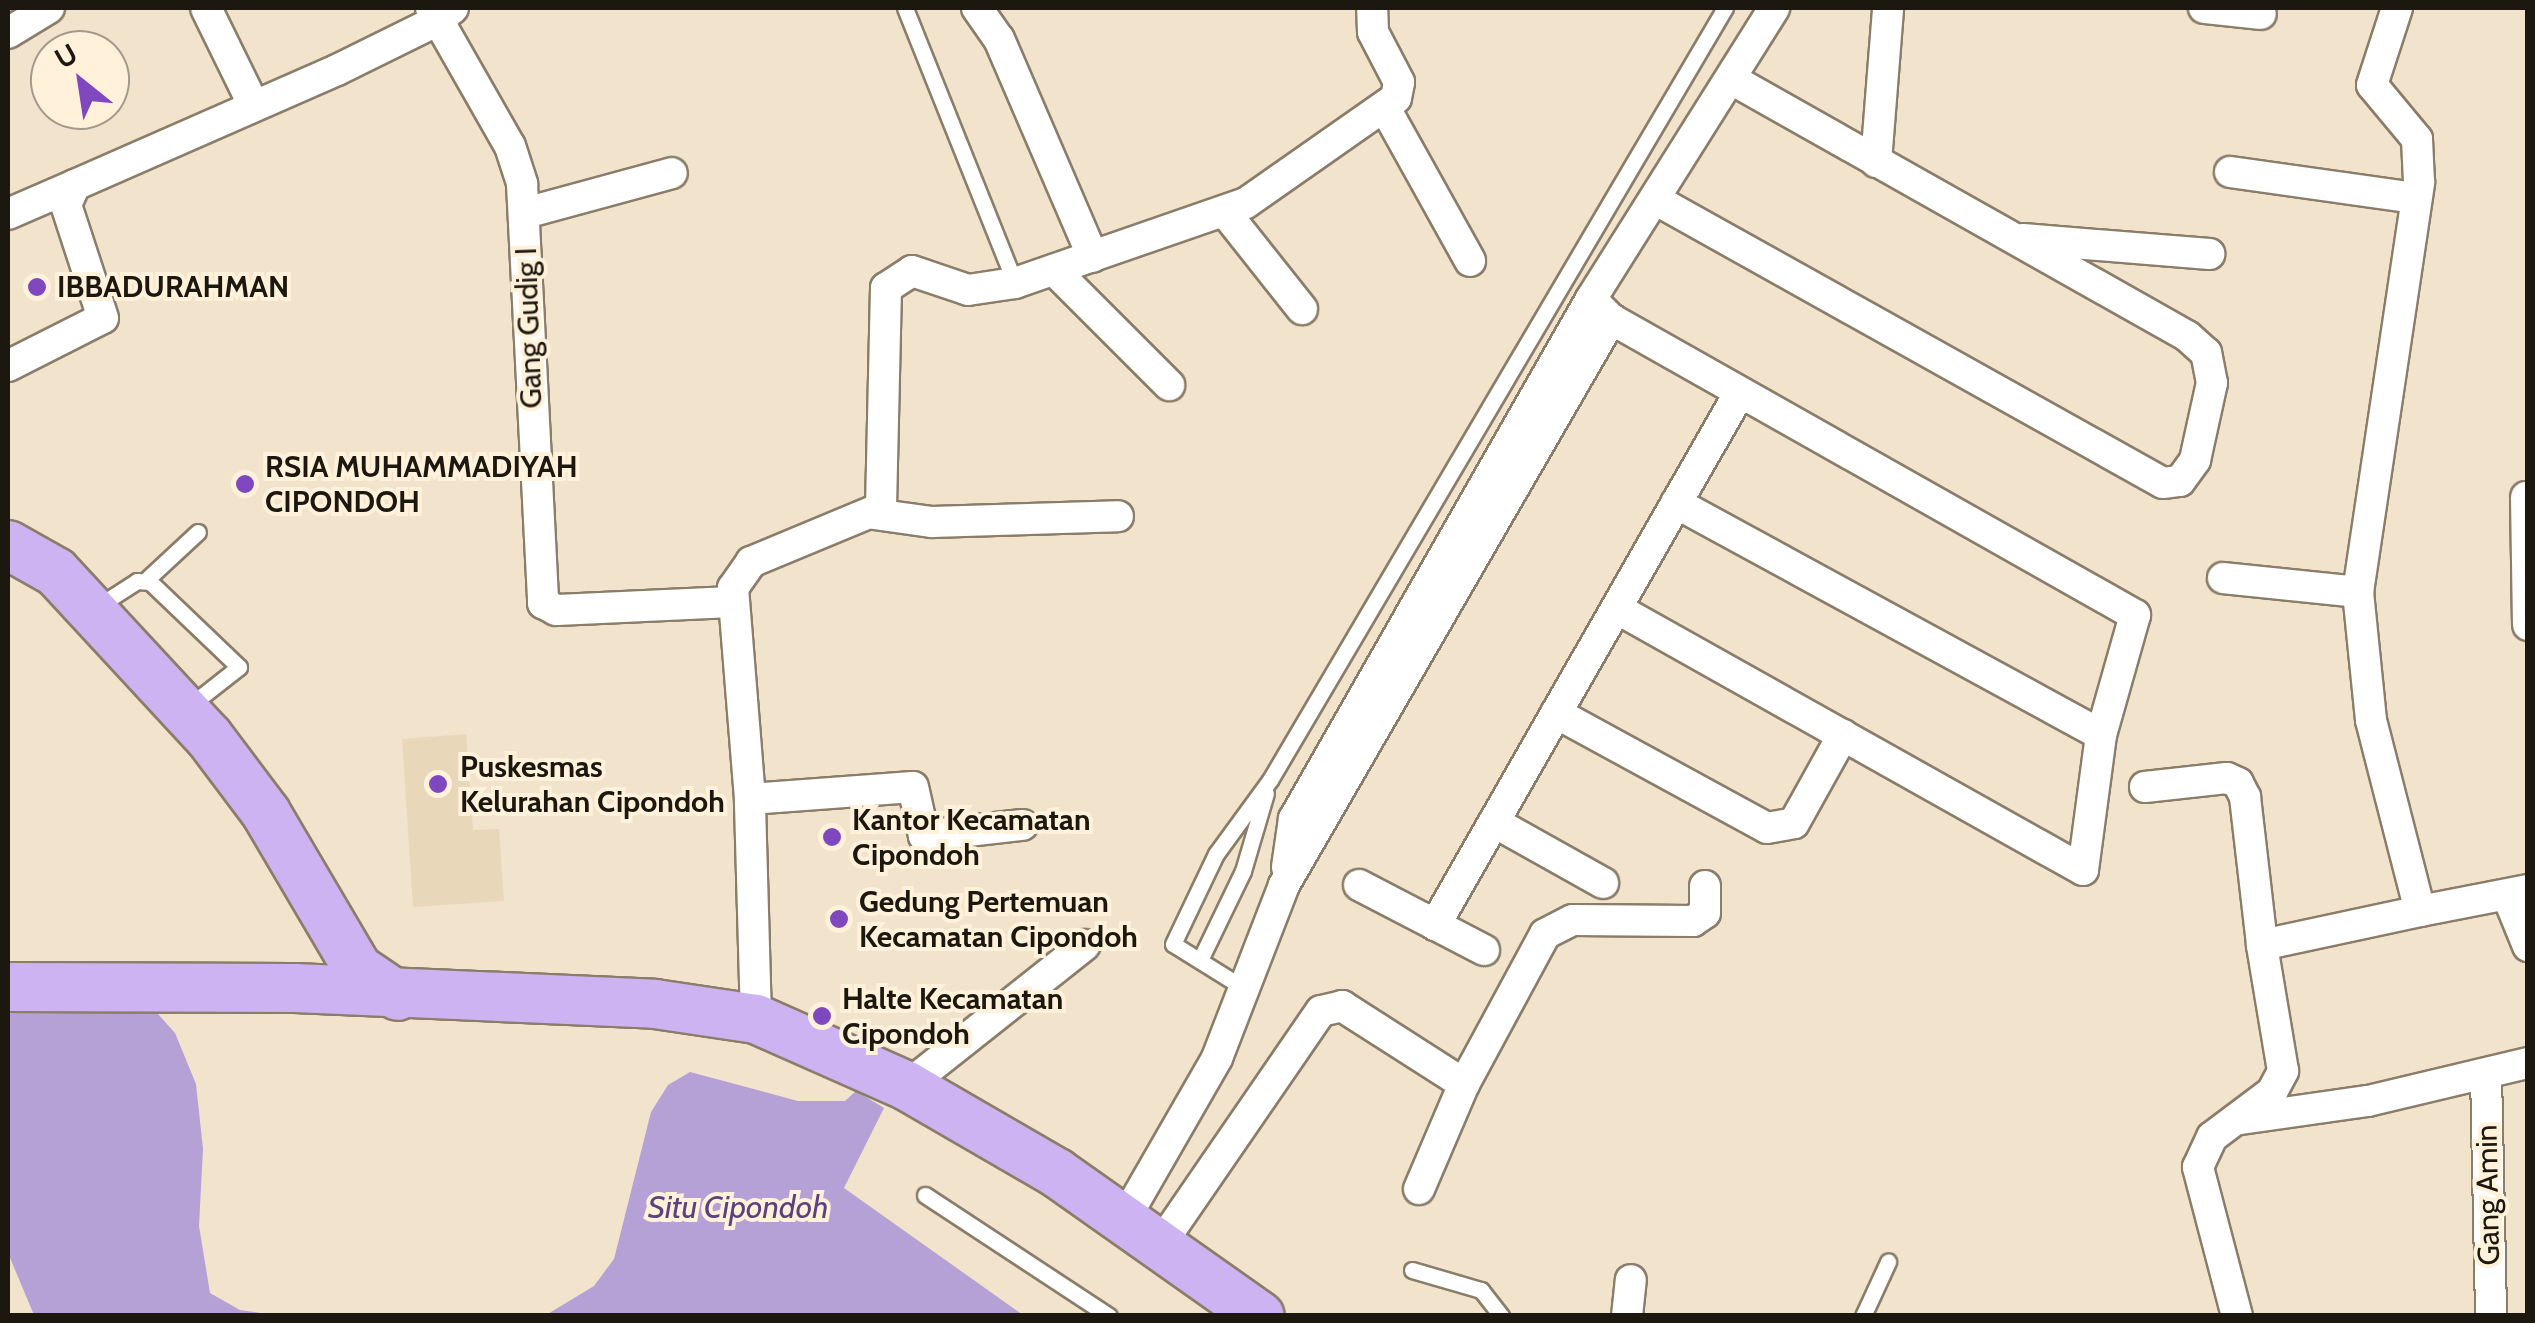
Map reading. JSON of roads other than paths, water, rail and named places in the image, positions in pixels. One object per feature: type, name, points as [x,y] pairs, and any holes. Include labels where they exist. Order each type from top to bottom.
[{"type":"main road","points":[[8,546],[108,599],[192,703],[266,812],[366,978],[398,996]]},
{"type":"main road","points":[[295,988],[328,974],[342,942]]},
{"type":"main road","points":[[11,986],[295,988],[398,996],[655,1004],[756,1019],[907,1086],[1142,1233],[1260,1316]]},
{"type":"street","points":[[8,33],[49,8]]},
{"type":"street","points":[[206,8],[252,104]]},
{"type":"street","points":[[977,8],[999,39],[1094,257]]},
{"type":"street","points":[[1142,1233],[1217,1058],[1284,884],[1658,201],[1774,8]]},
{"type":"street","points":[[1876,162],[1888,8]]},
{"type":"street","points":[[2204,8],[2261,14]]},
{"type":"street","points":[[2397,8],[2372,85],[2416,139],[2415,198],[2358,592],[2371,720],[2420,912]]},
{"type":"street","points":[[874,514],[883,503],[886,288],[912,271],[968,290],[1015,283],[1225,212],[1396,98],[1399,82],[1367,11]]},
{"type":"street","points":[[8,214],[252,104],[441,12]]},
{"type":"street","name":"Gang Gudig I","points":[[441,12],[510,146],[526,213],[543,603],[556,610],[733,602]]},
{"type":"street","points":[[1658,201],[2163,483],[2180,481],[2195,460],[2212,383],[2206,353],[1731,79]]},
{"type":"street","points":[[1386,108],[1470,262]]},
{"type":"street","points":[[2230,172],[2415,198]]},
{"type":"street","points":[[526,213],[672,173]]},
{"type":"street","points":[[8,366],[104,318],[66,205],[75,185]]},
{"type":"street","points":[[1225,212],[1302,309]]},
{"type":"street","points":[[2012,238],[2209,254]]},
{"type":"street","points":[[1054,270],[1169,384]]},
{"type":"street","points":[[1601,309],[1740,392],[2136,615],[2101,735],[2083,870],[1616,608]]},
{"type":"street","points":[[1435,925],[1740,392]]},
{"type":"street","points":[[2526,497],[2528,625]]},
{"type":"street","points":[[1676,503],[2101,735]]},
{"type":"street","points":[[756,1019],[750,799],[733,602],[735,580],[751,562],[874,514],[932,522],[1118,516]]},
{"type":"street","points":[[2223,578],[2358,592]]},
{"type":"street","points":[[1556,714],[1767,828],[1794,823],[1842,735]]},
{"type":"street","points":[[2146,787],[2227,778],[2238,784],[2245,797],[2262,945],[2283,1071],[2272,1092],[2212,1137],[2198,1167],[2238,1316]]},
{"type":"street","points":[[750,799],[913,787],[924,836],[1022,824]]},
{"type":"street","points":[[1494,822],[1603,883]]},
{"type":"street","points":[[1359,885],[1484,950]]},
{"type":"street","points":[[1419,1189],[1464,1084],[1545,934],[1573,920],[1693,921],[1705,913],[1705,886]]},
{"type":"street","points":[[2262,945],[2518,894],[2528,946]]},
{"type":"street","points":[[907,1086],[1084,945]]},
{"type":"street","points":[[1142,1233],[1321,1011],[1342,1006],[1464,1084]]},
{"type":"street","points":[[2241,1119],[2368,1102],[2528,1063]]},
{"type":"street","name":"Gang Amin","points":[[2486,1074],[2492,1316]]},
{"type":"street","points":[[1627,1316],[1632,1280]]},
{"type":"lane","points":[[905,8],[1015,283]]},
{"type":"lane","points":[[1242,987],[1174,944],[1216,854],[1270,780],[1725,8]]},
{"type":"lane","points":[[108,599],[144,581],[198,532]]},
{"type":"lane","points":[[144,581],[164,590],[239,668],[192,703]]},
{"type":"lane","points":[[1200,960],[1243,871],[1270,780]]},
{"type":"lane","points":[[924,1195],[1109,1316]]},
{"type":"lane","points":[[1864,1316],[1888,1262]]},
{"type":"lane","points":[[1412,1270],[1481,1290],[1501,1316]]},
{"type":"water","points":[[139,1006],[158,1014],[175,1033],[196,1084],[203,1149],[199,1226],[210,1293],[240,1310],[274,1315],[34,1315],[8,1253],[8,1007]]},
{"type":"water","name":"Situ Cipondoh","points":[[690,1072],[798,1101],[845,1101],[856,1091],[884,1108],[844,1188],[1023,1315],[546,1315],[594,1286],[614,1259],[651,1112],[668,1085]]},
{"type":"place","name":"IBBADURAHMAN","points":[[37,287]]},
{"type":"place","name":"RSIA MUHAMMADIYAH CIPONDOH","points":[[245,484]]},
{"type":"place","name":"Puskesmas Kelurahan Cipondoh","points":[[438,784]]},
{"type":"place","name":"Kantor Kecamatan Cipondoh","points":[[832,837]]},
{"type":"place","name":"Gedung Pertemuan Kecamatan Cipondoh","points":[[839,919]]},
{"type":"place","name":"Halte Kecamatan Cipondoh","points":[[822,1016]]}]
